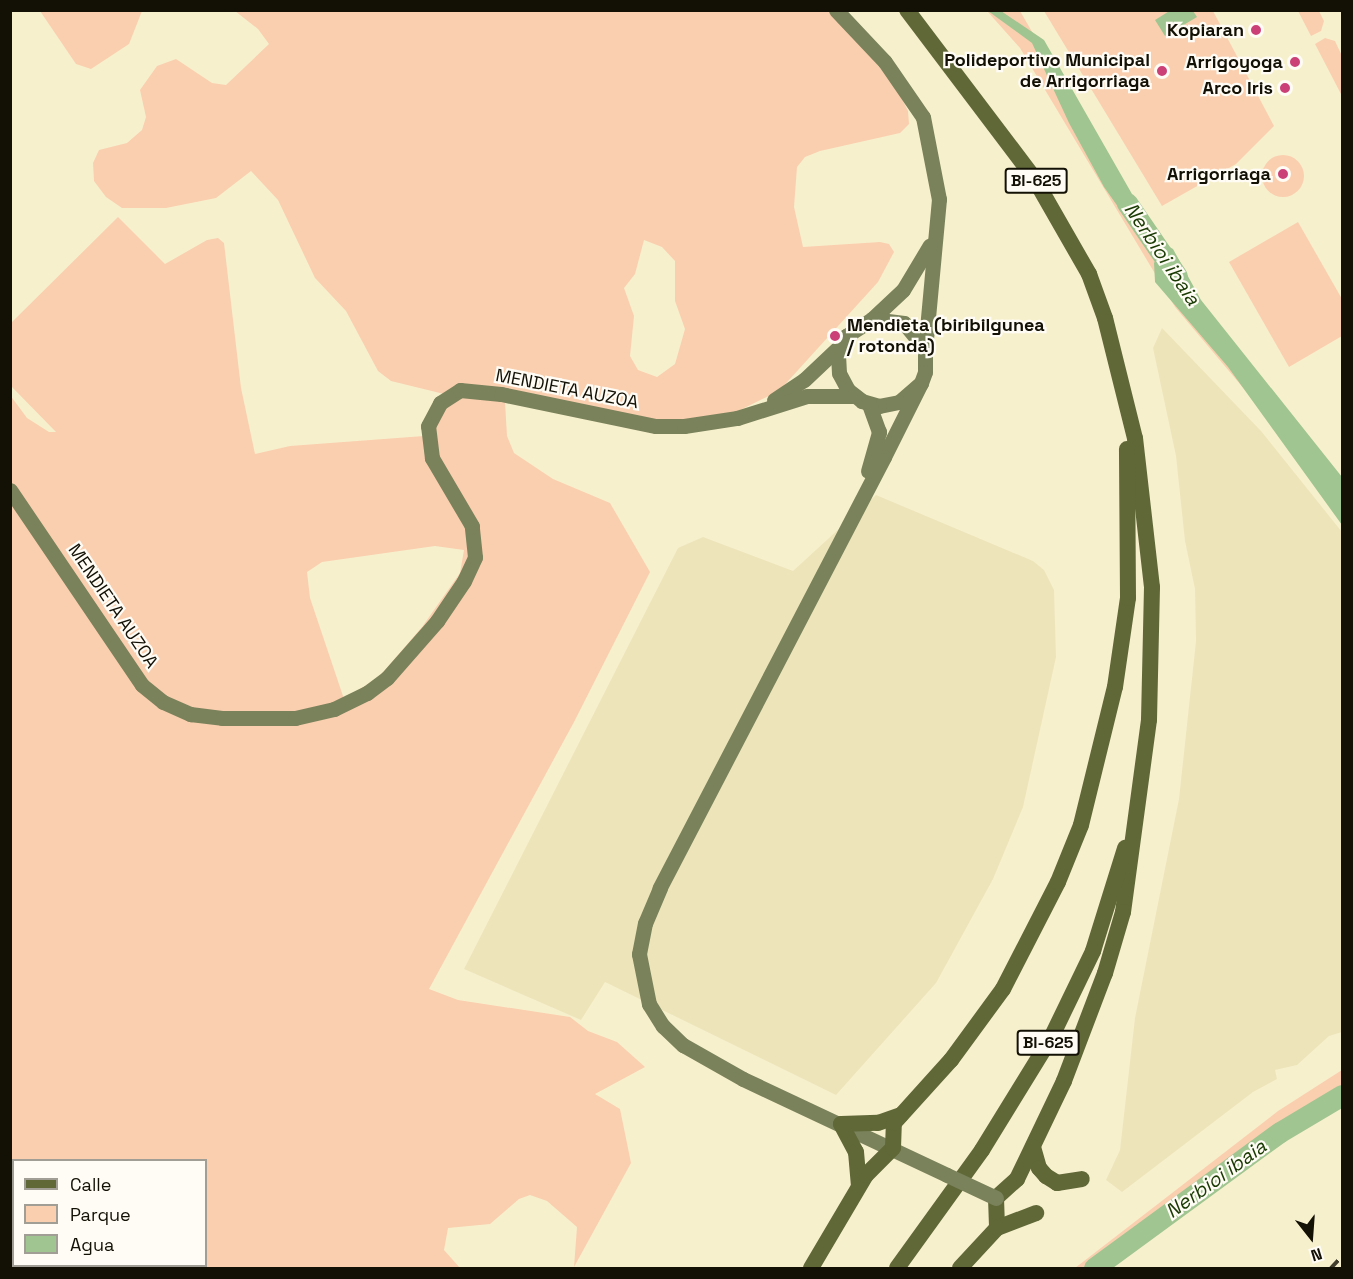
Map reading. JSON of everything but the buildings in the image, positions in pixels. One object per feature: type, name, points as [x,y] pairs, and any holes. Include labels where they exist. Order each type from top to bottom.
[{"type":"main road","name":"BI-625","points":[[897,1269],[982,1150],[1029,1077],[1074,994],[1110,902],[1140,789],[1151,687],[1152,587],[1142,485],[1121,376],[1089,274],[1060,218],[1004,135],[906,10]]},
{"type":"main road","points":[[811,1269],[859,1186],[879,1159],[893,1148],[891,1131],[901,1115],[951,1060],[1003,989],[1058,882],[1081,825],[1115,687],[1128,598],[1130,488],[1121,376]]},
{"type":"main road","points":[[997,1228],[996,1198],[1017,1179],[1033,1147],[1076,1053],[1105,974],[1132,864],[1140,789]]},
{"type":"main road","points":[[859,1186],[856,1152],[841,1124],[878,1123],[901,1115]]},
{"type":"main road","points":[[1033,1147],[1039,1168],[1046,1176],[1057,1183],[1082,1179]]},
{"type":"main road","points":[[960,1269],[997,1228],[1036,1213]]},
{"type":"street","points":[[836,10],[885,62],[923,117],[939,199],[921,383],[860,497],[660,888],[645,923],[639,954],[643,986],[649,1004],[663,1026],[683,1045],[743,1079],[996,1198]]},
{"type":"street","points":[[737,418],[783,395],[841,345],[853,328],[872,318],[916,273],[934,234]]},
{"type":"street","points":[[872,318],[904,323],[925,349]]},
{"type":"street","points":[[841,345],[839,373],[855,396],[869,404],[899,402],[921,383]]},
{"type":"street","name":"MENDIETA AUZOA","points":[[10,490],[116,649],[149,690],[190,714],[222,718],[296,718],[334,709],[367,693],[387,678],[437,621],[475,557],[472,526],[432,458],[428,426],[440,404],[460,390],[501,394],[656,426],[737,418],[807,396],[855,396]]},
{"type":"street","points":[[860,497],[878,440],[878,426],[869,404]]},
{"type":"shaded area","points":[[1162,328],[1261,431],[1342,532],[1342,1032],[1329,1036],[1297,1065],[1275,1070],[1277,1079],[1253,1092],[1122,1192],[1106,1180],[1120,1150],[1135,1018],[1179,799],[1196,641],[1195,589],[1185,541],[1176,456],[1153,348]]},
{"type":"shaded area","points":[[876,495],[1033,561],[1044,570],[1054,590],[1056,657],[1023,807],[993,879],[936,983],[836,1095],[605,982],[581,1020],[464,969],[678,548],[703,537],[793,571]]},
{"type":"green space","points":[[40,11],[142,11],[129,44],[91,69],[76,64]]},
{"type":"green space","points":[[235,11],[834,11],[897,89],[908,111],[909,124],[900,133],[820,151],[805,157],[797,167],[794,207],[803,247],[880,242],[889,244],[894,252],[878,282],[779,391],[736,412],[660,424],[505,402],[507,436],[514,453],[553,479],[610,503],[650,572],[574,722],[429,989],[458,1000],[570,1017],[588,1031],[617,1042],[645,1067],[595,1094],[620,1109],[631,1163],[574,1267],[577,1227],[547,1201],[530,1195],[519,1199],[490,1224],[448,1228],[444,1250],[460,1268],[11,1268],[10,395],[27,418],[49,432],[56,432],[11,386],[11,323],[118,217],[165,264],[207,240],[218,238],[224,243],[241,388],[255,454],[290,446],[424,436],[444,394],[391,381],[378,371],[346,311],[315,278],[278,200],[251,171],[216,198],[166,208],[122,208],[106,197],[94,181],[93,163],[99,150],[127,143],[142,130],[146,117],[140,90],[157,66],[176,59],[212,83],[226,85],[269,44],[258,29]],"holes":[[[644,240],[662,247],[675,261],[675,301],[685,329],[675,364],[657,377],[638,370],[630,356],[634,316],[624,288],[635,274]],[[435,546],[464,550],[460,573],[422,627],[379,677],[344,699],[310,598],[307,572],[322,562]]]},
{"type":"green space","points":[[987,11],[1020,11],[1178,284],[1261,409],[1175,307],[1020,48]]},
{"type":"green space","name":"Polideportivo Municipal de Arrigorriaga","points":[[1044,11],[1213,11],[1274,126],[1236,164],[1162,206]]},
{"type":"green space","points":[[1298,11],[1319,11],[1324,21],[1321,31],[1311,36]]},
{"type":"green space","points":[[1325,38],[1335,41],[1342,56],[1342,96],[1315,44]]},
{"type":"green space","points":[[1283,155],[1298,161],[1304,176],[1298,191],[1283,197],[1268,191],[1262,176],[1268,161]]},
{"type":"green space","points":[[1298,222],[1342,299],[1342,336],[1289,367],[1229,262]]},
{"type":"green space","points":[[1342,1070],[1342,1093],[1101,1268],[1075,1268],[1278,1111]]},
{"type":"water","points":[[1171,10],[1193,11],[1197,17],[1165,36],[1155,20]]},
{"type":"water","points":[[988,11],[1001,11],[1044,40],[1148,222],[1138,235],[1104,187],[1069,123],[1032,43]]},
{"type":"water","points":[[1166,245],[1173,249],[1201,300],[1342,477],[1342,525],[1228,367],[1155,282],[1154,263]]},
{"type":"waterway","name":"Nerbioi ibaia","points":[[1127,203],[1177,276]]},
{"type":"waterway","name":"Nerbioi ibaia","points":[[1094,1268],[1280,1132],[1342,1095]]},
{"type":"railway","points":[[1331,1268],[1342,1256]]},
{"type":"place","name":"Kopiaran","points":[[1256,30]]},
{"type":"place","name":"Arrigoyoga","points":[[1295,62]]},
{"type":"place","name":"Polideportivo Municipal de Arrigorriaga","points":[[1162,71]]},
{"type":"place","name":"Arco Iris","points":[[1285,88]]},
{"type":"place","name":"Arrigorriaga","points":[[1283,174]]},
{"type":"place","name":"Mendieta (biribilgunea / rotonda)","points":[[835,336]]}]
